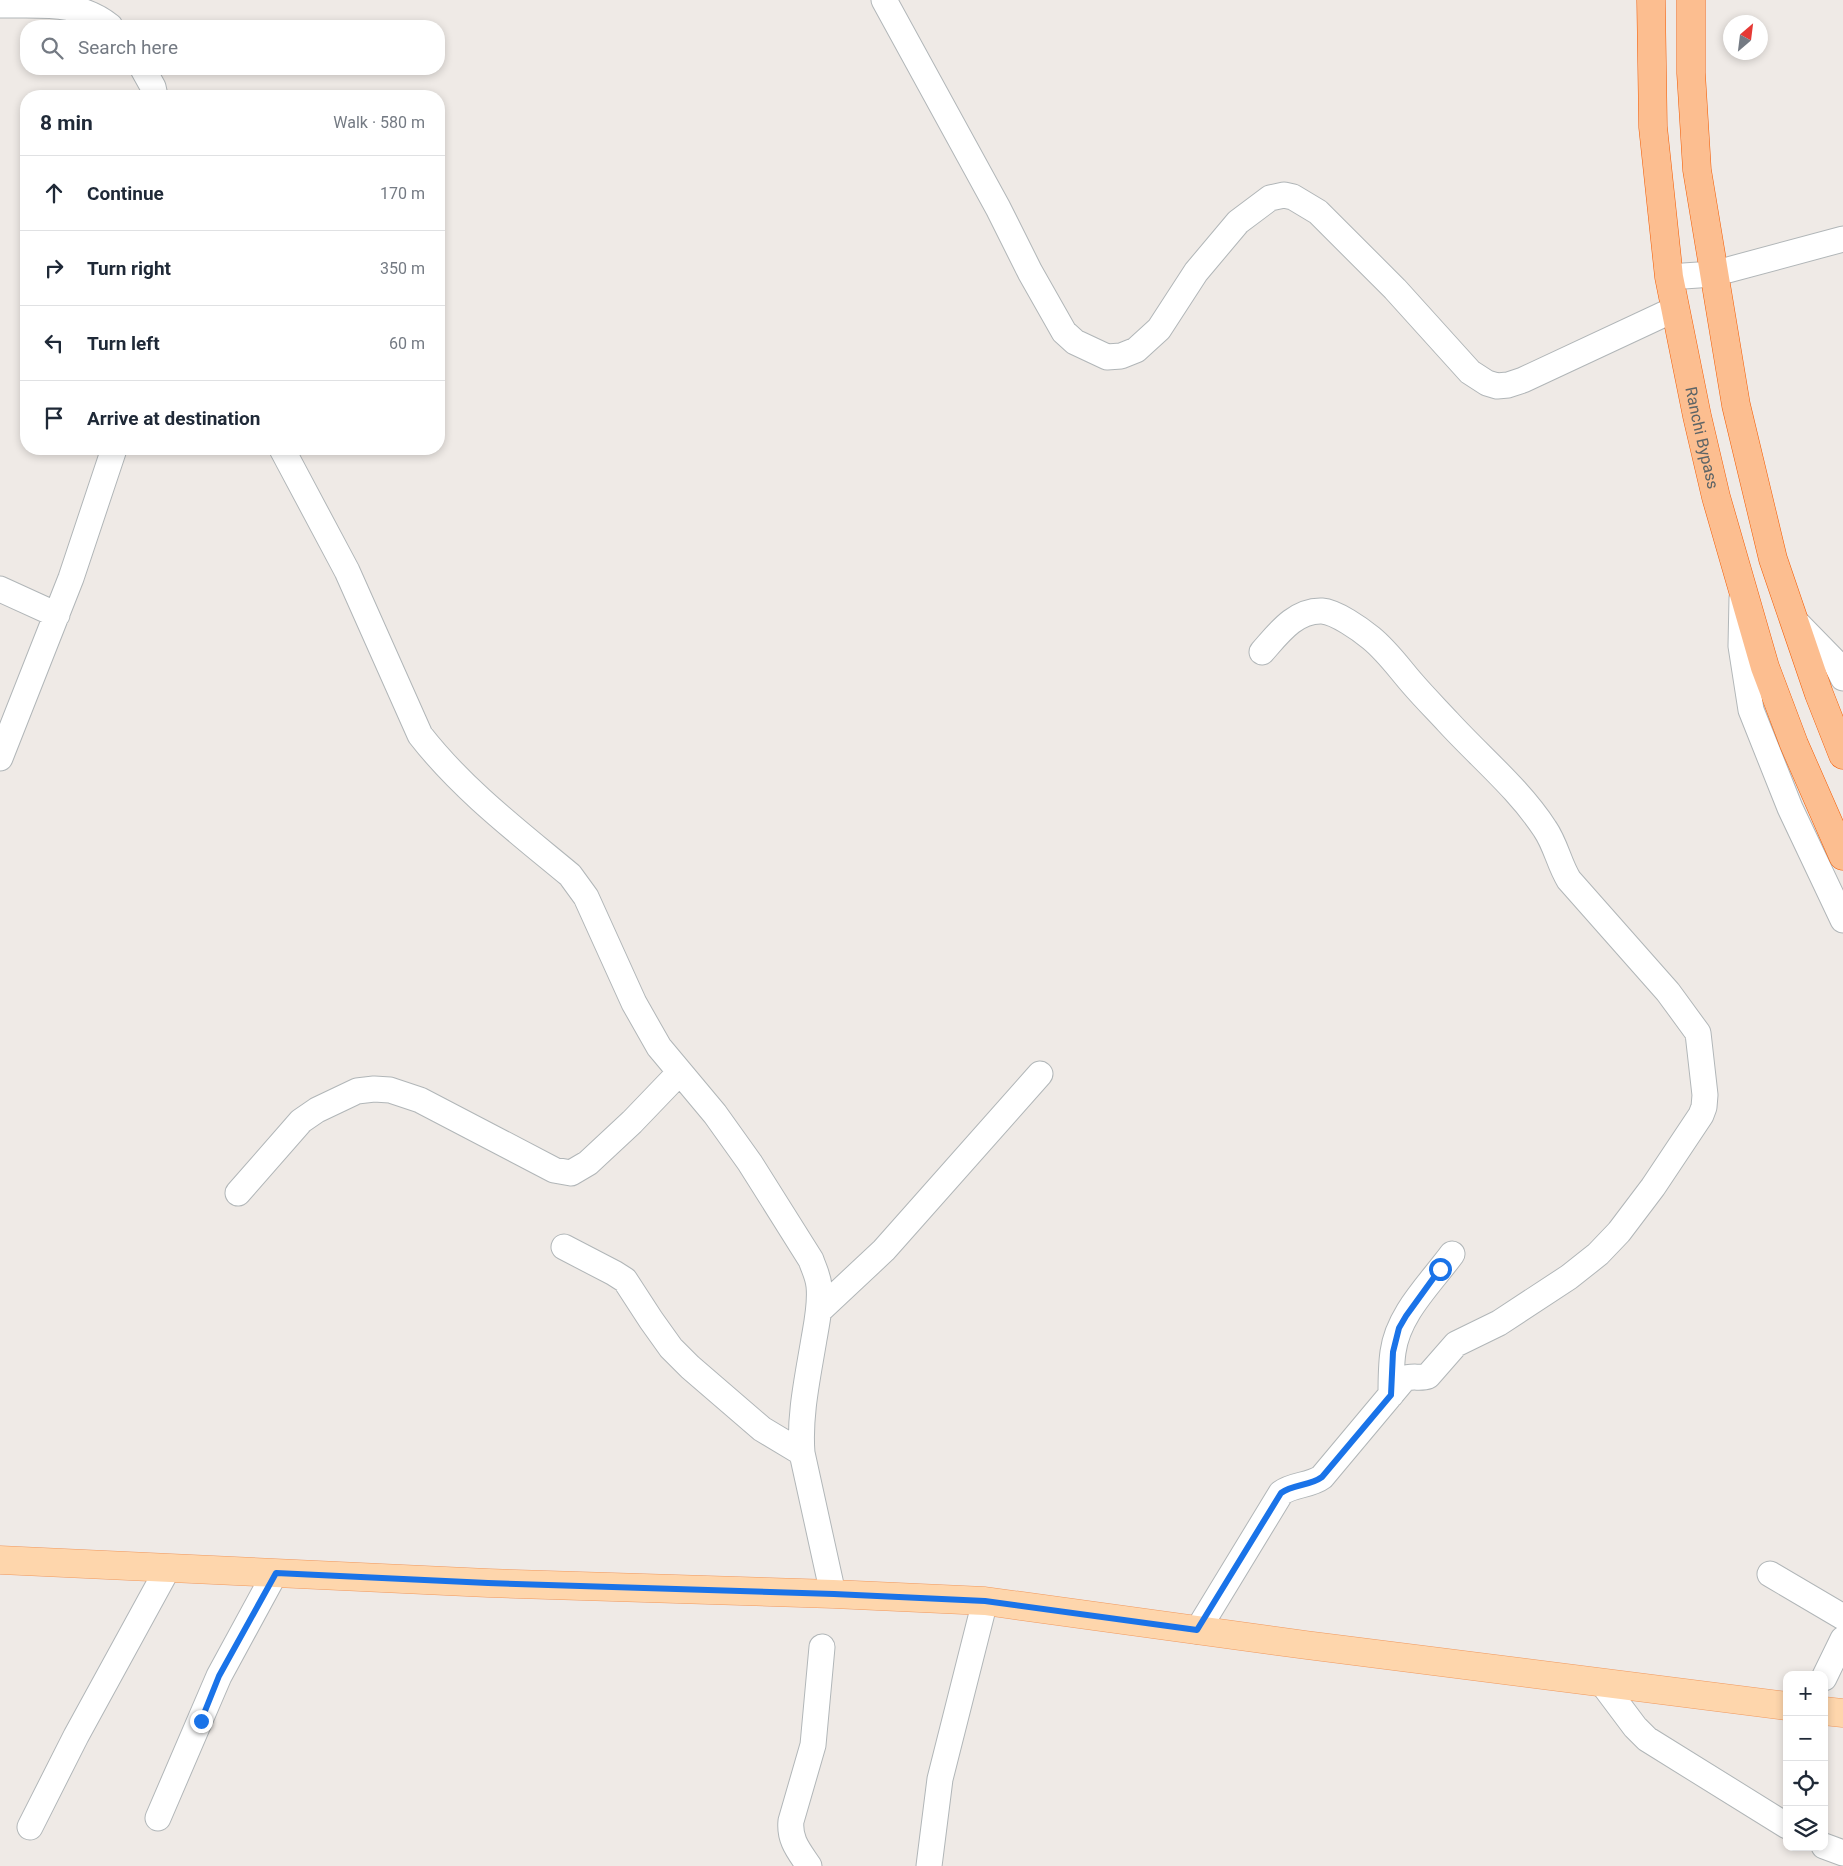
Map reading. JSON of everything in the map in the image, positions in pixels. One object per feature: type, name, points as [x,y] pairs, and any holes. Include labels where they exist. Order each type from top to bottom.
[{"type":"highway","name":"Ranchi Bypass","points":[[1651,0],[1653,127],[1669,277],[1697,416],[1716,497],[1765,667],[1794,744],[1843,856]]},
{"type":"highway","points":[[1691,0],[1692,73],[1698,170],[1713,274],[1736,405],[1773,559],[1843,755]]},
{"type":"main road","points":[[0,1560],[488,1583],[834,1594],[985,1601],[1783,1706]]},
{"type":"main road","points":[[1828,1711],[1843,1713]]},
{"type":"street","points":[[884,0],[1064,332],[1075,342],[1099,354],[1114,357],[1129,354],[1136,350],[1158,329],[1196,272],[1238,222],[1270,198],[1284,195],[1293,197],[1318,212],[1394,289],[1470,372],[1487,383],[1497,386],[1523,380],[1675,308]]},
{"type":"street","points":[[17,3],[67,6],[81,9],[102,20]]},
{"type":"street","points":[[146,75],[154,90]]},
{"type":"street","points":[[1669,277],[1713,274],[1843,239]]},
{"type":"street","points":[[0,758],[72,578],[112,455]]},
{"type":"street","points":[[285,455],[347,570],[420,735],[436,756],[472,792],[570,875],[579,886],[600,927],[634,1003],[659,1047],[714,1114],[750,1163],[810,1260],[817,1275],[820,1288],[804,1397],[802,1454],[834,1594]]},
{"type":"street","points":[[1742,588],[1740,646],[1751,710],[1790,808],[1843,920]]},
{"type":"street","points":[[0,589],[57,615]]},
{"type":"street","points":[[1197,1630],[1281,1493],[1322,1477],[1400,1382],[1414,1376],[1423,1378],[1428,1376],[1444,1355],[1456,1344],[1499,1323],[1568,1277],[1598,1254],[1619,1232],[1653,1187],[1701,1115],[1705,1095],[1700,1037],[1668,992],[1569,880],[1561,867],[1546,830],[1534,814],[1504,779],[1464,740],[1372,638],[1332,613],[1326,611],[1311,612],[1288,623],[1262,652]]},
{"type":"street","points":[[1794,620],[1835,662],[1843,678]]},
{"type":"street","points":[[238,1193],[301,1121],[317,1110],[358,1091],[374,1088],[390,1090],[420,1100],[554,1170],[571,1173],[588,1163],[632,1122],[680,1072]]},
{"type":"street","points":[[818,1311],[884,1250],[1040,1074]]},
{"type":"street","points":[[564,1247],[614,1272],[625,1280],[671,1348],[690,1367],[762,1429],[802,1454]]},
{"type":"street","points":[[1391,1395],[1393,1352],[1399,1328],[1452,1254]]},
{"type":"street","points":[[30,1827],[76,1736],[168,1568]]},
{"type":"street","points":[[158,1818],[219,1676],[276,1573]]},
{"type":"street","points":[[1770,1574],[1843,1617]]},
{"type":"street","points":[[929,1866],[940,1778],[985,1601]]},
{"type":"street","points":[[1827,1671],[1843,1639]]},
{"type":"street","points":[[809,1866],[792,1840],[790,1830],[813,1744],[822,1647]]},
{"type":"street","points":[[1602,1683],[1635,1727],[1647,1738],[1783,1823]]},
{"type":"street","points":[[1828,1847],[1843,1853]]},
{"type":"route","points":[[201,1721],[227,1660],[276,1573],[488,1583],[834,1594],[985,1601],[1197,1630],[1281,1493],[1322,1477],[1391,1395],[1393,1352],[1399,1328],[1440,1269]]}]
